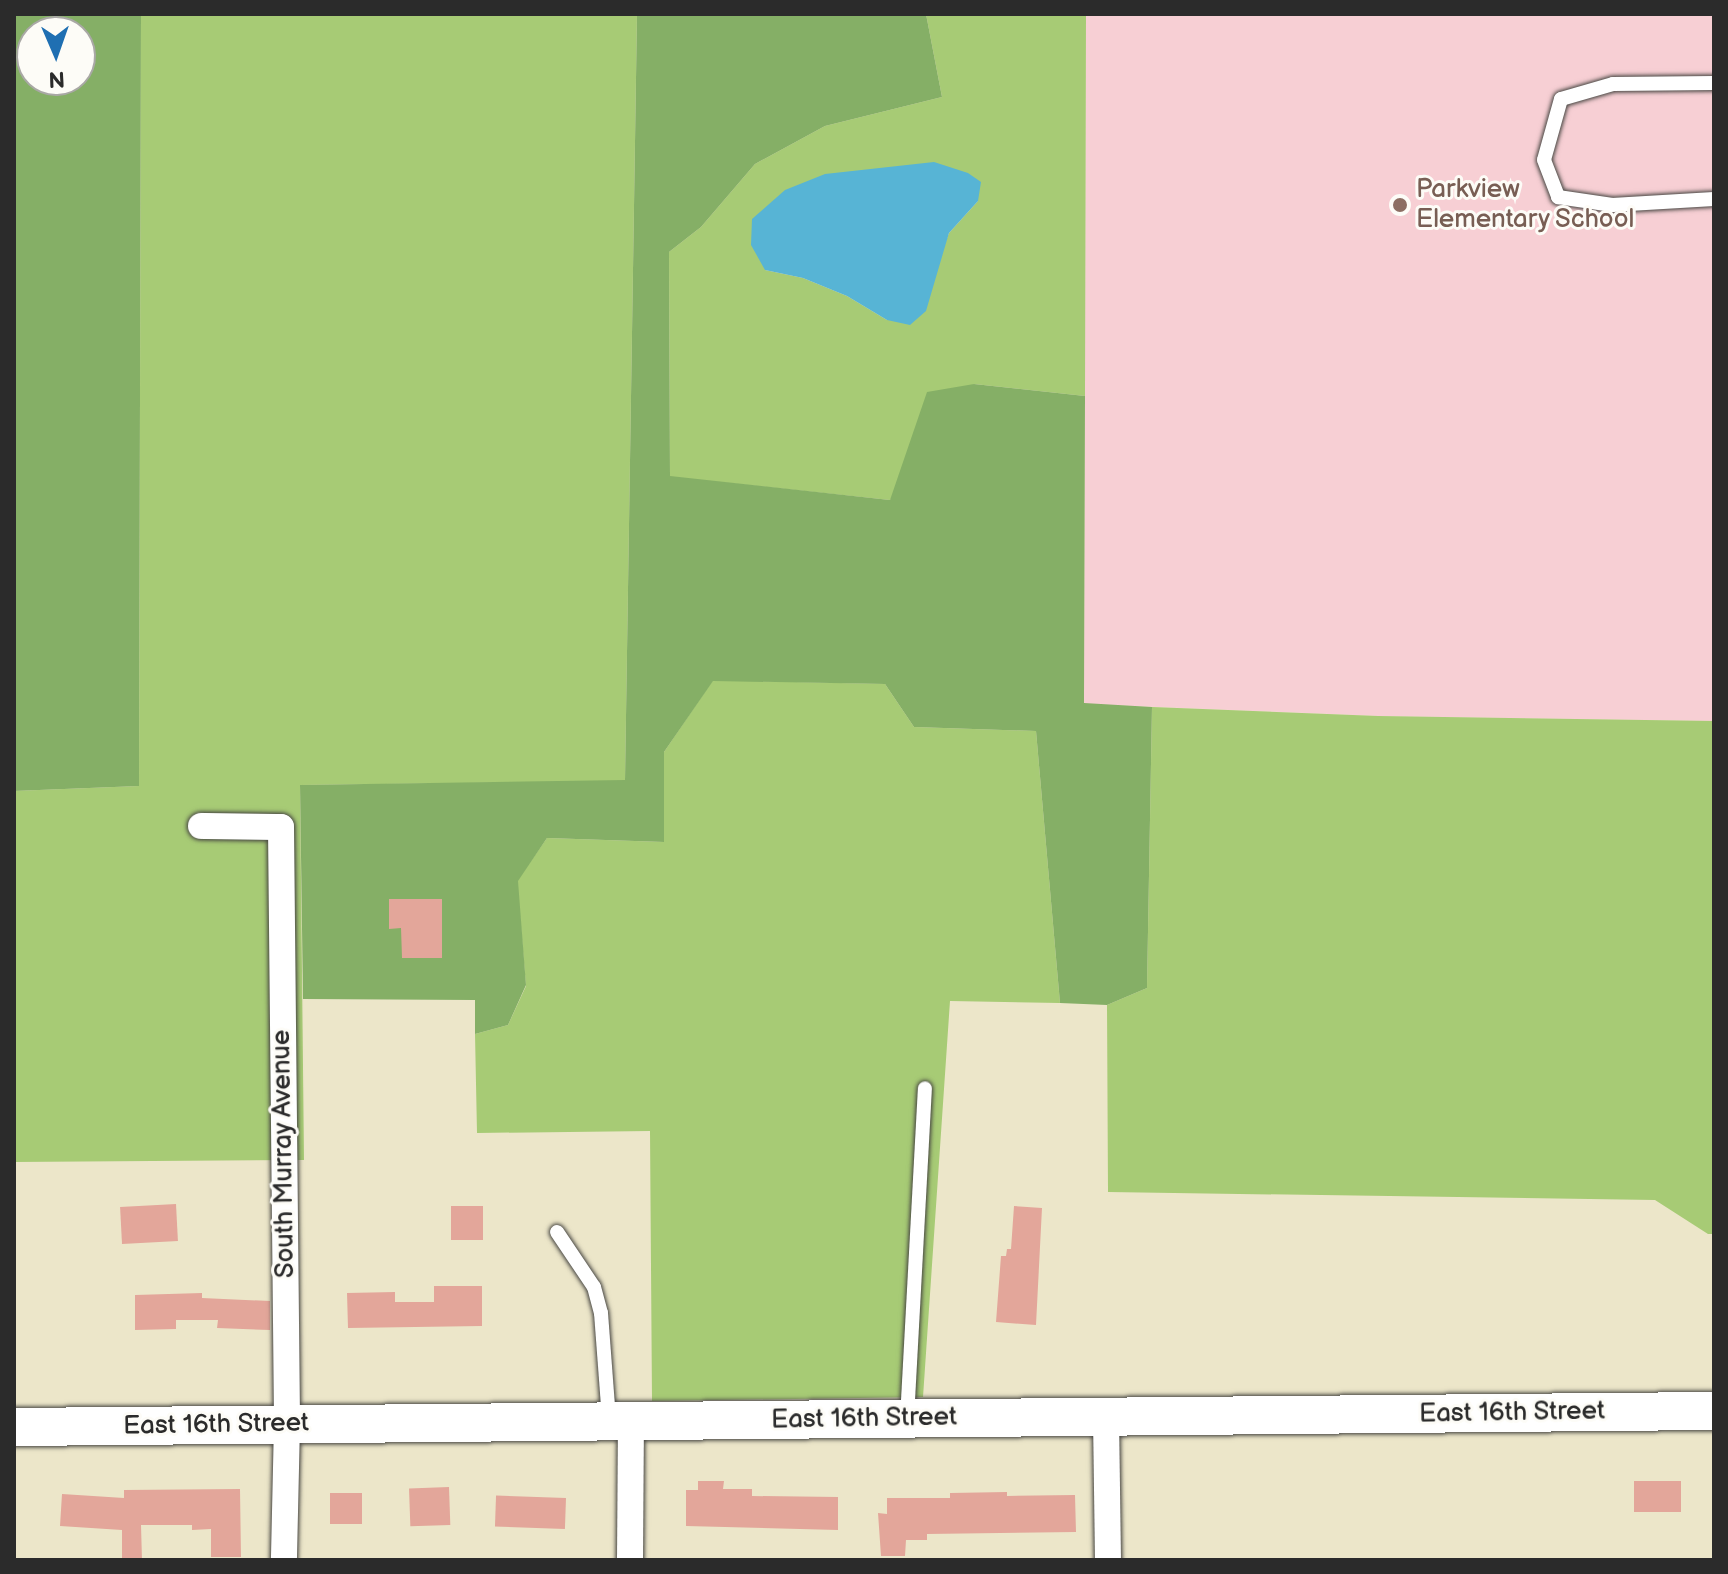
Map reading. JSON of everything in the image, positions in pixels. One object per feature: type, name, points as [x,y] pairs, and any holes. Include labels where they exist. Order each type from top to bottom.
[{"type":"street","name":"South Murray Avenue","points":[[201,826],[281,827],[287,1424],[284,1560]]},
{"type":"street","name":"East 16th Street","points":[[14,1427],[1714,1411]]},
{"type":"street","points":[[1106,1417],[1108,1560]]},
{"type":"street","points":[[620,1421],[630,1560]]},
{"type":"lane","points":[[1714,83],[1613,84],[1561,99],[1544,160],[1558,197],[1612,205],[1714,199]]},
{"type":"lane","points":[[907,1419],[925,1088]]},
{"type":"lane","points":[[557,1232],[594,1287],[620,1421]]},
{"type":"shaded area","name":"Parkview Elementary School","points":[[1086,14],[1714,14],[1714,721],[1378,716],[1084,704]]},
{"type":"green space","points":[[14,14],[141,14],[139,786],[14,791]]},
{"type":"green space","points":[[141,14],[637,14],[625,781],[300,785],[304,1160],[14,1162],[14,791],[139,786]]},
{"type":"green space","points":[[637,14],[926,14],[942,97],[825,126],[755,164],[701,227],[669,252],[670,476],[890,500],[927,392],[974,384],[1085,396],[1084,703],[1152,707],[1147,988],[1107,1005],[1060,1003],[1036,731],[914,727],[885,684],[713,681],[664,752],[664,842],[547,838],[518,881],[526,985],[508,1025],[475,1034],[475,1000],[303,999],[300,785],[625,780]]},
{"type":"green space","points":[[926,14],[1086,14],[1085,396],[974,384],[890,500],[670,477],[669,252],[701,227],[755,164],[825,126],[942,97]],"holes":[[[978,201],[949,233],[935,269],[887,320],[847,296],[803,278],[765,270]]]},
{"type":"green space","points":[[713,680],[885,684],[914,727],[1036,731],[1060,1003],[950,1001],[923,1397],[652,1401],[650,1131],[477,1133],[475,1034],[508,1025],[526,986],[517,881],[547,838],[664,842],[664,752]]},
{"type":"green space","points":[[1152,707],[1378,716],[1714,721],[1714,1234],[1708,1234],[1655,1200],[1108,1192],[1107,1005],[1147,988]]},
{"type":"water","points":[[934,162],[968,173],[981,182],[978,201],[949,233],[926,311],[910,325],[887,320],[847,296],[803,278],[765,270],[751,245],[752,219],[785,190],[825,174]]},
{"type":"building","points":[[389,899],[442,899],[442,958],[402,958],[401,928],[389,929]]},
{"type":"building","points":[[176,1204],[178,1241],[122,1244],[120,1207]]},
{"type":"building","points":[[451,1206],[483,1206],[483,1240],[451,1240]]},
{"type":"building","points":[[1014,1206],[1042,1208],[1036,1325],[996,1322],[1001,1256],[1006,1256],[1007,1249],[1011,1249]]},
{"type":"building","points":[[434,1286],[482,1286],[482,1326],[348,1328],[347,1293],[395,1292],[395,1302],[434,1302]]},
{"type":"building","points":[[202,1293],[202,1298],[270,1301],[270,1330],[217,1328],[218,1320],[176,1320],[176,1329],[135,1330],[135,1295]]},
{"type":"building","points":[[698,1481],[724,1481],[723,1489],[752,1489],[752,1496],[838,1497],[838,1530],[686,1526],[686,1490],[698,1490]]},
{"type":"building","points":[[1634,1481],[1681,1481],[1681,1512],[1634,1512]]},
{"type":"building","points":[[449,1487],[450,1525],[410,1526],[409,1488]]},
{"type":"building","points":[[240,1489],[241,1557],[211,1557],[211,1529],[192,1530],[192,1525],[141,1525],[142,1560],[122,1560],[122,1530],[60,1526],[62,1494],[124,1498],[124,1490]]},
{"type":"building","points":[[1007,1492],[1007,1496],[1075,1495],[1076,1532],[927,1534],[927,1540],[906,1540],[905,1556],[881,1556],[878,1513],[887,1514],[887,1498],[950,1498],[950,1493]]},
{"type":"building","points":[[330,1493],[362,1493],[362,1524],[330,1524]]},
{"type":"building","points":[[496,1496],[566,1498],[565,1529],[495,1527]]},
{"type":"place","name":"Parkview Elementary School","points":[[1400,205]]}]
